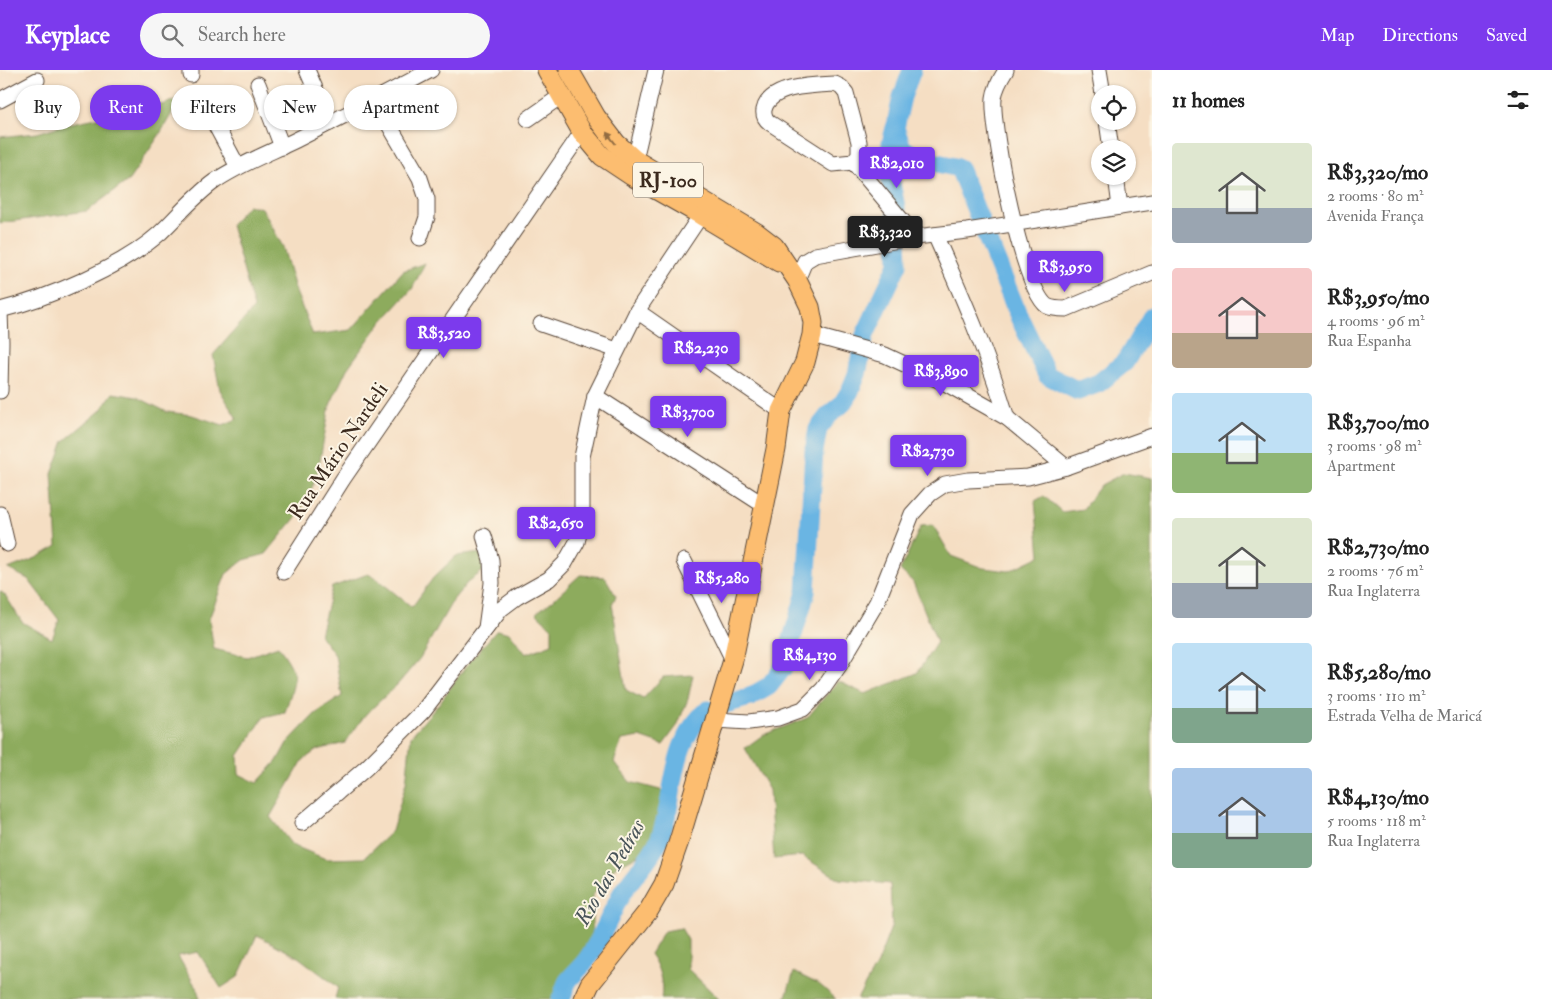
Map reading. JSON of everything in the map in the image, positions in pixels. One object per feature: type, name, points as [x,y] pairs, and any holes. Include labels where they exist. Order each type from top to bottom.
[{"type":"main road","name":"RJ-100","points":[[547,70],[582,132],[602,156],[633,168],[767,240],[774,246],[793,275],[810,307],[814,323],[805,362],[781,411],[776,449],[733,660],[697,784],[664,884],[649,910],[590,984],[583,999]]},
{"type":"main road","name":"RJ-100","points":[[568,70],[596,118],[633,168],[793,275]]},
{"type":"street","points":[[306,70],[313,85]]},
{"type":"street","points":[[403,85],[431,70]]},
{"type":"street","points":[[633,168],[656,70]]},
{"type":"street","points":[[1006,70],[994,96],[994,120],[1001,165],[1014,224],[1034,286],[1046,306],[1066,309],[1152,273]]},
{"type":"street","points":[[1099,70],[1102,85]]},
{"type":"street","points":[[0,100],[36,80]]},
{"type":"street","points":[[258,84],[282,147]]},
{"type":"street","points":[[835,84],[841,87],[846,93],[859,142],[859,154],[853,162],[833,164],[766,120],[764,108],[770,99],[787,90],[807,86],[835,84]]},
{"type":"street","points":[[528,120],[561,96]]},
{"type":"street","points":[[218,130],[238,168]]},
{"type":"street","points":[[0,390],[2,342],[0,311],[52,293],[120,261],[159,233],[208,186],[238,168],[316,130]]},
{"type":"street","points":[[392,130],[420,178],[427,199],[427,216],[420,238]]},
{"type":"street","name":"Rua Mário Nardeli","points":[[284,572],[348,471],[582,132]]},
{"type":"street","points":[[853,162],[916,237]]},
{"type":"street","points":[[1117,185],[1120,207]]},
{"type":"street","points":[[793,275],[804,261],[815,255],[916,237],[967,231],[1152,202]]},
{"type":"street","points":[[302,823],[366,768],[423,711],[501,609],[549,579],[565,563],[577,542],[582,515],[582,457],[595,396],[637,311],[701,215]]},
{"type":"street","points":[[935,235],[990,364],[1008,418]]},
{"type":"street","points":[[637,311],[781,411]]},
{"type":"street","points":[[541,324],[617,350]]},
{"type":"street","points":[[812,335],[885,356],[948,384],[1008,418],[1066,467]]},
{"type":"street","points":[[595,396],[764,506]]},
{"type":"street","points":[[715,720],[749,722],[778,718],[803,709],[823,689],[877,602],[912,514],[930,494],[945,484],[968,480],[1028,477],[1066,467],[1152,436]]},
{"type":"street","points":[[0,514],[7,544]]},
{"type":"street","points":[[484,536],[491,560],[492,583],[485,629]]},
{"type":"street","points":[[684,561],[733,660]]},
{"type":"green space","points":[[171,102],[171,115],[129,180],[87,211],[0,223],[0,137],[47,130],[80,130],[80,121],[90,119],[90,130],[161,130],[161,105]]},
{"type":"green space","points":[[248,205],[262,208],[283,247],[296,292],[313,335],[351,330],[403,271],[425,263],[412,289],[379,325],[347,369],[330,405],[318,471],[310,493],[297,516],[266,554],[244,560],[226,574],[209,619],[214,649],[247,657],[278,646],[293,671],[292,691],[285,712],[264,717],[238,756],[239,774],[257,783],[277,761],[287,743],[315,714],[342,696],[335,655],[320,635],[332,587],[368,574],[412,607],[433,578],[456,556],[489,552],[483,571],[467,583],[453,600],[420,658],[398,684],[365,715],[345,743],[317,750],[303,760],[270,817],[292,845],[326,859],[364,858],[392,831],[406,783],[411,736],[497,630],[510,633],[526,654],[552,644],[552,628],[536,613],[580,575],[605,577],[616,596],[612,604],[626,690],[643,699],[663,677],[693,675],[688,699],[677,726],[663,745],[640,737],[622,740],[614,762],[630,782],[664,791],[659,823],[642,853],[614,868],[592,896],[592,935],[552,999],[335,999],[338,987],[298,957],[257,935],[238,977],[221,988],[198,952],[178,956],[197,989],[200,999],[0,999],[0,591],[5,595],[22,622],[52,639],[59,620],[28,579],[8,569],[36,558],[57,546],[52,474],[64,441],[100,411],[113,393],[137,397],[167,412],[192,415],[223,425],[237,419],[220,390],[213,355],[254,308],[231,225]]},
{"type":"green space","points":[[1124,473],[1152,478],[1152,999],[857,999],[877,964],[892,925],[890,884],[839,879],[802,856],[774,859],[769,790],[745,748],[763,735],[807,718],[838,681],[865,694],[917,673],[937,642],[913,582],[900,570],[921,526],[933,525],[951,556],[983,568],[1009,571],[1040,556],[1035,501],[1044,496],[1062,512],[1083,509],[1101,485]]},
{"type":"green space","points":[[681,928],[688,940],[688,969],[719,999],[661,999],[660,975],[650,954],[664,931]]},
{"type":"green space","points":[[794,972],[820,985],[836,999],[785,999]]},
{"type":"waterway","points":[[912,70],[902,97],[895,128],[902,148],[920,159],[959,168],[1020,319],[1047,375],[1078,391],[1099,383],[1125,362],[1152,316]]},
{"type":"waterway","name":"Rio das Pedras","points":[[726,704],[750,697],[769,686],[783,668],[806,592],[814,451],[818,429],[829,415],[842,404],[850,391],[857,374],[865,335],[898,264],[896,207],[888,169],[895,128]]},
{"type":"waterway","name":"Rio das Pedras","points":[[561,999],[568,981],[584,964],[593,950],[622,893],[659,840],[669,806],[675,771],[686,738],[695,723],[708,710]]}]
